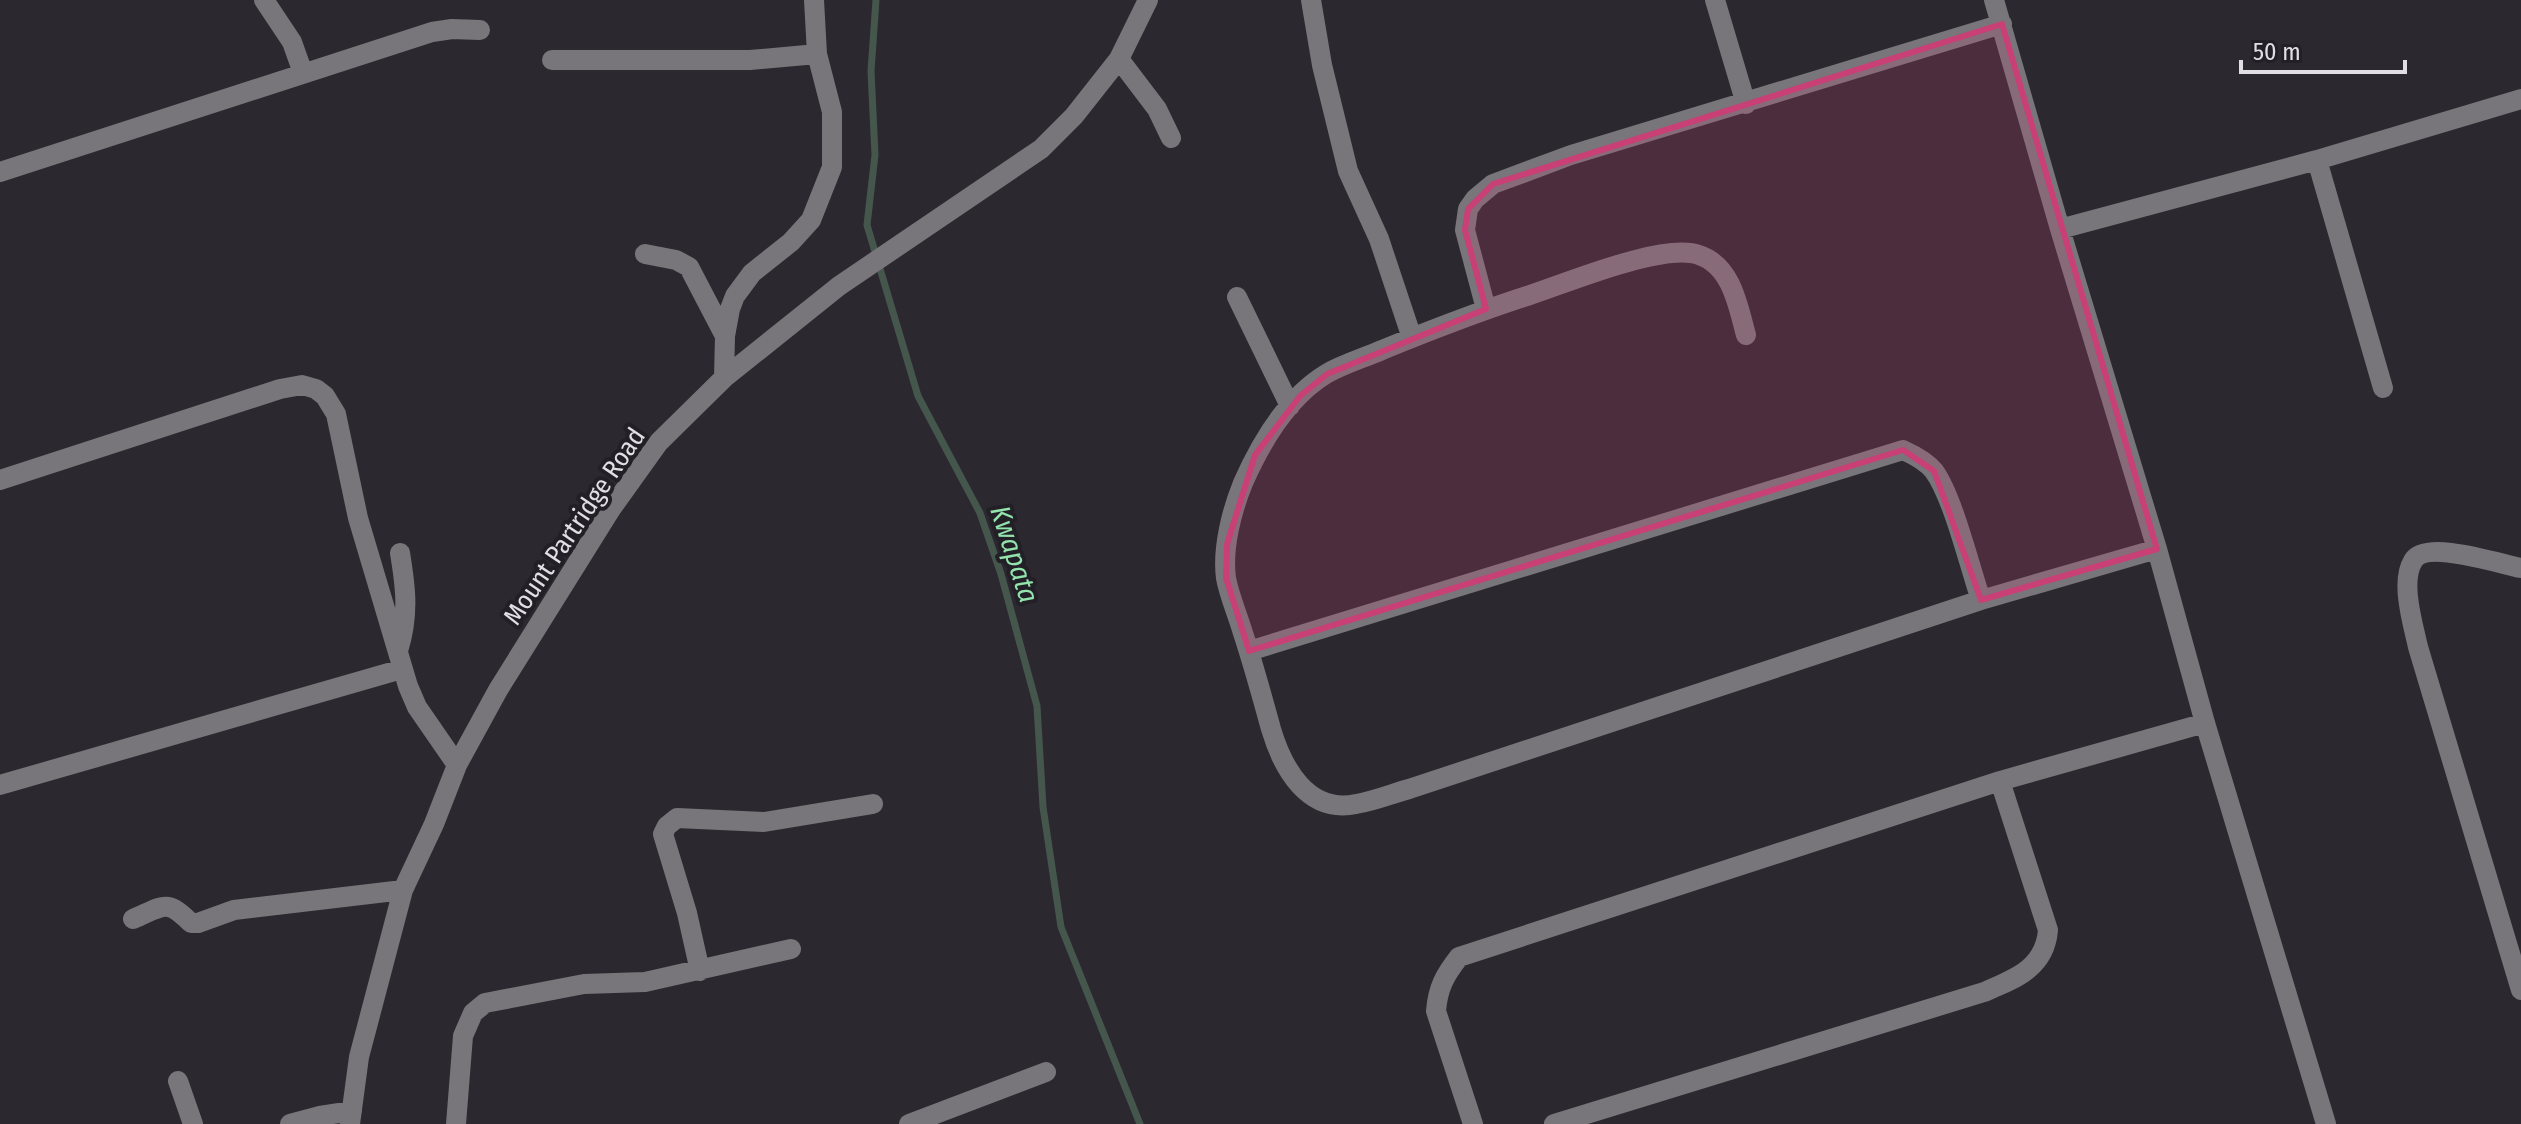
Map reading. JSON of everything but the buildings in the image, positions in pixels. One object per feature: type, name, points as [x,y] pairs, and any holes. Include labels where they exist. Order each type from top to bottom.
[{"type":"street","points":[[264,0],[292,42],[303,73]]},
{"type":"street","points":[[724,378],[725,336],[735,296],[752,273],[791,242],[811,220],[832,167],[832,112],[817,54],[814,0]]},
{"type":"street","name":"Mount Partridge Road","points":[[351,1118],[359,1057],[403,890],[457,765],[498,690],[611,509],[659,442],[724,378],[839,286],[1041,149],[1074,116],[1119,59],[1148,0]]},
{"type":"street","points":[[1311,0],[1322,65],[1348,171],[1379,239],[1412,338]]},
{"type":"street","points":[[1715,0],[1746,104]]},
{"type":"street","points":[[1994,0],[2157,549],[2205,723],[2326,1124]]},
{"type":"street","points":[[1486,309],[1465,230],[1468,209],[1493,184],[1571,155],[2002,24]]},
{"type":"street","points":[[0,172],[432,32],[480,30]]},
{"type":"street","points":[[552,60],[750,60],[817,54]]},
{"type":"street","points":[[1119,59],[1157,109],[1171,138]]},
{"type":"street","points":[[2060,229],[2317,160],[2521,99]]},
{"type":"street","points":[[2317,160],[2383,388]]},
{"type":"street","points":[[1746,335],[1731,285],[1716,266],[1699,255],[1679,252],[1647,257],[1486,309],[1412,338],[1327,374],[1290,406],[1272,427],[1255,455],[1238,497],[1227,544],[1226,578],[1273,734],[1290,773],[1308,795],[1325,804],[1354,805],[1981,600],[2157,549]]},
{"type":"street","points":[[645,254],[676,260],[689,267],[725,336]]},
{"type":"street","points":[[1237,297],[1290,406]]},
{"type":"street","points":[[0,480],[280,389],[302,385],[316,389],[325,396],[336,414],[358,518],[417,707],[457,765]]},
{"type":"street","points":[[1249,651],[1903,450],[1918,457],[1934,471],[1950,504],[1981,600]]},
{"type":"street","points":[[2521,568],[2432,551],[2421,552],[2413,560],[2409,576],[2409,602],[2418,647],[2521,990]]},
{"type":"street","points":[[400,553],[406,627],[400,660]]},
{"type":"street","points":[[0,785],[400,660]]},
{"type":"street","points":[[1473,1124],[1436,1011],[1437,991],[1459,957],[2000,781],[2205,723]]},
{"type":"street","points":[[1554,1124],[1984,992],[2014,979],[2038,961],[2047,946],[2048,930],[2000,781]]},
{"type":"street","points":[[700,971],[687,913],[663,834],[667,826],[677,818],[764,822],[873,804]]},
{"type":"street","points":[[133,919],[167,905],[176,908],[191,923],[198,923],[234,910],[403,890]]},
{"type":"street","points":[[456,1124],[463,1036],[473,1013],[485,1003],[584,984],[645,982],[791,949]]},
{"type":"street","points":[[909,1124],[1046,1072]]},
{"type":"street","points":[[178,1081],[193,1124]]},
{"type":"street","points":[[290,1124],[320,1116],[351,1118]]},
{"type":"highlighted area","points":[[2002,24],[2157,549],[1981,600],[1934,471],[1903,450],[1249,651],[1226,578],[1227,544],[1255,455],[1300,396],[1327,374],[1486,309],[1465,230],[1468,209],[1493,184]]},
{"type":"waterway","name":"Kwapata","points":[[876,0],[871,71],[875,155],[867,225],[918,396],[980,513],[1001,574],[1037,706],[1043,807],[1061,927],[1140,1124]]}]
